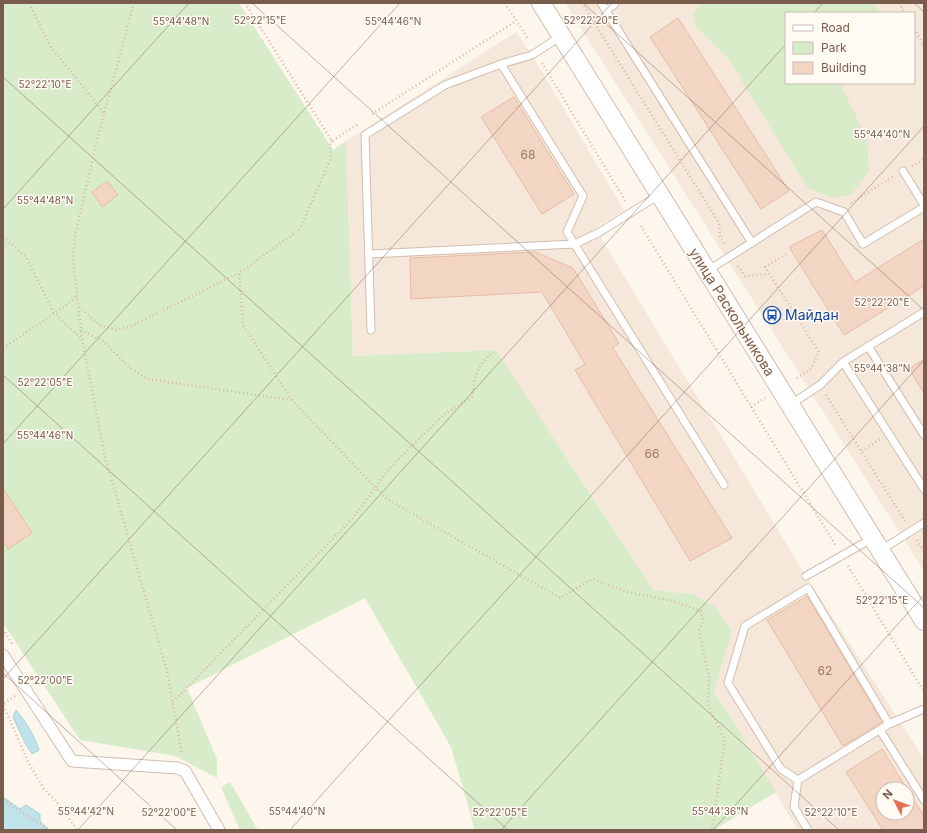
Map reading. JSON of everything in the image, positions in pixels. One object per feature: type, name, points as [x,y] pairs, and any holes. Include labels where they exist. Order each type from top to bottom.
[{"type":"street","name":"улица Раскольникова","points":[[541,3],[924,621]]},
{"type":"street","points":[[3,655],[72,761],[177,768],[185,771],[219,830]]},
{"type":"lane","points":[[601,3],[752,243]]},
{"type":"lane","points":[[606,10],[614,5]]},
{"type":"lane","points":[[372,330],[365,135],[445,85],[501,64],[532,55],[561,36]]},
{"type":"lane","points":[[501,64],[583,196],[567,232],[724,485]]},
{"type":"lane","points":[[707,271],[816,202],[844,212],[864,244],[924,206],[903,171]]},
{"type":"lane","points":[[369,254],[575,244],[598,233],[659,194]]},
{"type":"lane","points":[[790,405],[820,385],[843,362],[924,312]]},
{"type":"lane","points":[[868,346],[924,435]]},
{"type":"lane","points":[[843,362],[924,490]]},
{"type":"lane","points":[[806,576],[877,544],[911,531],[924,523]]},
{"type":"lane","points":[[798,780],[781,769],[728,683],[745,626],[808,588],[889,724]]},
{"type":"lane","points":[[798,780],[889,724],[924,710]]},
{"type":"lane","points":[[880,730],[924,800]]},
{"type":"lane","points":[[798,780],[794,807],[808,830]]},
{"type":"path","points":[[31,3],[31,8],[51,47],[104,114]]},
{"type":"path","points":[[134,3],[104,114],[75,236],[73,259],[82,339],[105,457],[167,671],[182,756]]},
{"type":"path","points":[[245,3],[332,141]]},
{"type":"path","points":[[505,3],[528,39]]},
{"type":"path","points":[[582,3],[719,223],[720,236],[744,276],[769,274]]},
{"type":"path","points":[[899,3],[904,12]]},
{"type":"path","points":[[371,115],[516,21]]},
{"type":"path","points":[[915,31],[924,46]]},
{"type":"path","points":[[540,59],[629,206]]},
{"type":"path","points":[[79,306],[101,326],[117,330],[131,326],[239,273],[300,229],[331,158],[330,142],[358,124]]},
{"type":"path","points":[[838,210],[903,171]]},
{"type":"path","points":[[641,226],[838,550]]},
{"type":"path","points":[[3,236],[26,257],[54,313],[82,339]]},
{"type":"path","points":[[786,254],[765,267],[818,352],[810,370],[795,379]]},
{"type":"path","points":[[239,273],[244,325],[292,400],[387,499],[560,598],[592,579],[628,592],[673,601],[701,611],[703,621],[699,631],[709,677],[708,706],[725,739],[712,830]]},
{"type":"path","points":[[3,348],[77,296]]},
{"type":"path","points":[[81,330],[103,341],[128,366],[147,379],[292,400]]},
{"type":"path","points":[[173,702],[353,518],[388,470],[442,416],[472,397],[476,374],[484,360],[494,352]]},
{"type":"path","points":[[824,392],[911,531]]},
{"type":"path","points":[[751,406],[765,398]]},
{"type":"path","points":[[862,451],[888,433]]},
{"type":"path","points":[[845,560],[924,692]]},
{"type":"path","points":[[3,629],[16,649]]},
{"type":"path","points":[[25,689],[3,704],[28,762],[44,789],[62,808],[77,830]]},
{"type":"path","points":[[3,800],[49,830]]},
{"type":"shaded area","points":[[565,3],[924,3],[924,571]]},
{"type":"shaded area","points":[[516,32],[532,55],[624,210],[595,228],[806,576],[924,759],[924,830],[798,830],[714,691],[732,632],[716,607],[692,594],[653,590],[496,350],[353,356],[346,141]]},
{"type":"green space","points":[[3,3],[239,3],[333,150],[346,141],[353,356],[496,350],[653,590],[692,594],[716,607],[732,632],[714,691],[776,792],[717,828],[717,830],[475,830],[451,747],[365,598],[187,688],[217,759],[217,778],[175,756],[80,740],[3,623]]},
{"type":"green space","points":[[702,3],[874,3],[879,12],[785,12],[785,84],[840,84],[867,139],[869,171],[851,195],[831,198],[807,187],[729,60],[696,27],[693,14]]},
{"type":"green space","points":[[230,782],[258,830],[240,830],[221,787]]},
{"type":"water","points":[[16,710],[30,729],[39,750],[32,754],[25,743],[13,717]]},
{"type":"water","points":[[3,797],[20,809],[26,805],[40,814],[40,821],[49,830],[3,830]]},
{"type":"building","points":[[678,18],[789,191],[761,209],[650,37]]},
{"type":"building","points":[[514,97],[574,194],[542,214],[481,117]]},
{"type":"building","points":[[107,181],[118,195],[102,207],[92,192]]},
{"type":"building","points":[[822,230],[855,282],[924,239],[924,286],[844,335],[789,247]]},
{"type":"building","points":[[535,252],[573,268],[619,343],[613,348],[732,538],[690,561],[575,370],[585,364],[542,292],[411,299],[410,258]]},
{"type":"building","points":[[924,359],[924,393],[909,369]]},
{"type":"building","points":[[4,490],[32,533],[8,549],[3,541]]},
{"type":"building","points":[[807,596],[882,722],[843,746],[767,620]]},
{"type":"building","points":[[882,749],[902,781],[875,781],[875,817],[846,772]]},
{"type":"building","points":[[915,802],[924,816],[924,830],[883,830],[877,821],[915,821]]},
{"type":"place","name":"Майдан","points":[[772,315]]}]
